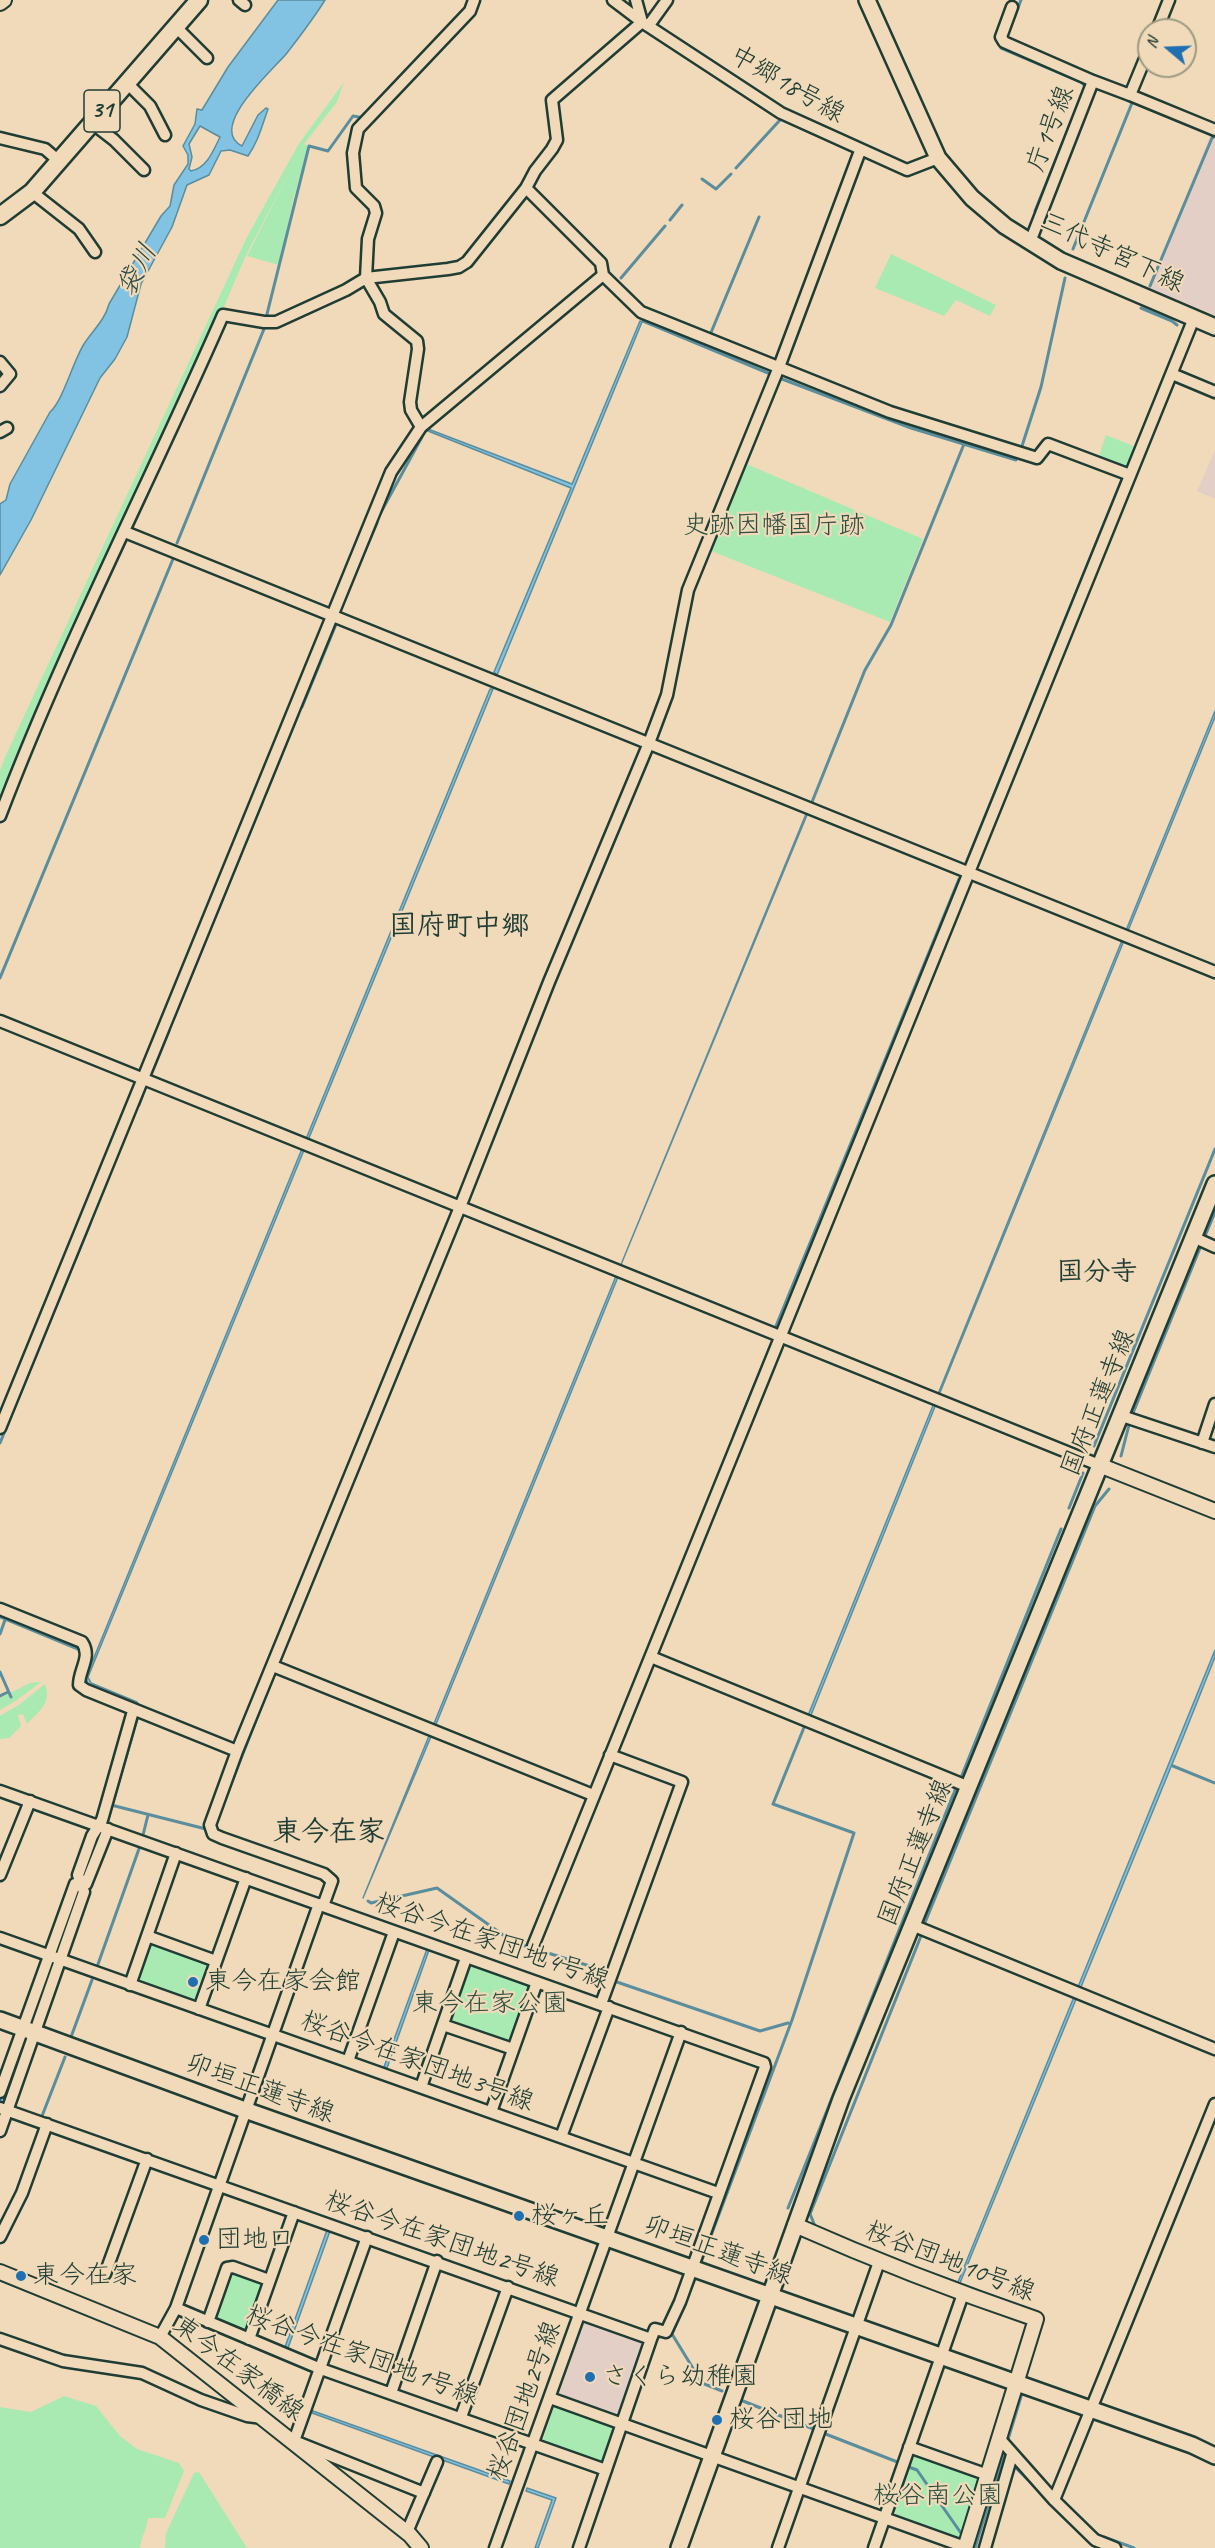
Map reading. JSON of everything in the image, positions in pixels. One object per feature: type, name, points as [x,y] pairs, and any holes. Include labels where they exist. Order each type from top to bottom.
[{"type":"main road","name":"31","points":[[0,216],[32,192],[60,162],[199,0]]},
{"type":"main road","name":"三代寺宮下線","points":[[867,0],[938,158],[972,198],[1005,226],[1061,261],[1215,327]]},
{"type":"main road","name":"国府正蓮寺線","points":[[679,2548],[841,2099],[1215,1184]]},
{"type":"main road","name":"卯垣正蓮寺線","points":[[0,2020],[245,2110],[1192,2445],[1215,2457]]},
{"type":"street","points":[[420,427],[411,410],[410,402],[418,349],[417,341],[384,314],[366,278],[368,238],[376,213],[374,206],[356,188],[353,153],[358,129],[438,47],[470,11],[474,0]]},
{"type":"street","name":"中郷18号線","points":[[613,0],[781,113],[907,170],[938,158]]},
{"type":"street","points":[[636,0],[646,23]]},
{"type":"street","points":[[0,816],[55,683],[223,315],[276,322],[346,290],[366,278],[459,267],[467,262],[526,188],[557,140],[552,100],[646,23],[667,0]]},
{"type":"street","points":[[1162,18],[1169,0]]},
{"type":"street","points":[[1012,7],[1001,37],[1004,42],[1093,81]]},
{"type":"street","points":[[176,27],[207,58]]},
{"type":"street","points":[[1130,95],[1137,78]]},
{"type":"street","name":"庁1号線","points":[[1030,242],[1093,81],[1215,130]]},
{"type":"street","points":[[127,83],[150,106],[165,135]]},
{"type":"street","points":[[92,123],[114,140],[144,170]]},
{"type":"street","points":[[0,138],[45,149],[60,162]]},
{"type":"street","points":[[160,2337],[176,2308],[272,2034],[332,1881],[324,1875],[213,1834],[210,1826],[237,1751],[668,695],[688,590],[779,367],[860,150]]},
{"type":"street","points":[[526,188],[601,264],[603,275],[641,312],[890,412],[1037,458],[1048,444],[1130,475]]},
{"type":"street","points":[[32,192],[79,229],[95,252]]},
{"type":"street","points":[[0,1428],[391,472],[420,427],[603,275]]},
{"type":"street","points":[[533,1946],[779,1335],[1194,318]]},
{"type":"street","points":[[0,362],[10,374],[0,386]]},
{"type":"street","points":[[1172,374],[1215,392]]},
{"type":"street","points":[[125,532],[1215,972]]},
{"type":"street","points":[[0,1021],[1215,1511]]},
{"type":"street","points":[[1193,1237],[1215,1247]]},
{"type":"street","points":[[1202,1443],[1215,1404]]},
{"type":"street","points":[[1119,1415],[1215,1448]]},
{"type":"street","points":[[0,1609],[82,1642],[87,1649],[87,1657],[79,1676],[79,1685],[86,1690],[133,1711],[237,1751]]},
{"type":"street","points":[[651,1657],[969,1787]]},
{"type":"street","points":[[273,1666],[593,1795]]},
{"type":"street","points":[[0,2092],[60,1960],[84,1892],[78,1875],[102,1828],[102,1820],[133,1711]]},
{"type":"street","points":[[561,2137],[681,1782],[609,1755]]},
{"type":"street","name":"桜谷今在家団地4号線","points":[[0,1791],[764,2063],[765,2067],[680,2302],[666,2332],[656,2329],[651,2339]]},
{"type":"street","points":[[0,1875],[30,1801]]},
{"type":"street","points":[[130,1985],[176,1853]]},
{"type":"street","points":[[199,2009],[246,1878]]},
{"type":"street","points":[[0,2132],[4,2109],[29,2031],[48,1955],[75,1884],[80,1885]]},
{"type":"street","points":[[912,1925],[1215,2049]]},
{"type":"street","points":[[348,2061],[394,1932]]},
{"type":"street","points":[[147,1936],[216,1961]]},
{"type":"street","name":"桜谷今在家団地3号線","points":[[0,1938],[718,2193]]},
{"type":"street","points":[[421,2087],[466,1958]]},
{"type":"street","points":[[491,2112],[537,1982]]},
{"type":"street","points":[[443,2025],[513,2049]]},
{"type":"street","name":"桜谷団地2号線","points":[[495,2548],[681,2032]]},
{"type":"street","points":[[1054,2500],[1215,2104]]},
{"type":"street","name":"桜谷今在家団地2号線","points":[[4,2109],[581,2312],[651,2339]]},
{"type":"street","points":[[0,2237],[27,2182],[47,2124]]},
{"type":"street","points":[[105,2274],[147,2159]]},
{"type":"street","points":[[249,2339],[294,2212]]},
{"type":"street","name":"桜谷団地10号線","points":[[795,2225],[879,2262],[1036,2319],[965,2548]]},
{"type":"street","points":[[367,2237],[294,2441],[424,2493]]},
{"type":"street","points":[[391,2393],[437,2261]]},
{"type":"street","points":[[778,2548],[879,2262]]},
{"type":"street","points":[[208,2322],[227,2268],[233,2266],[269,2280]]},
{"type":"street","name":"東今在家橋線","points":[[0,2272],[160,2337],[407,2532],[421,2548]]},
{"type":"street","points":[[461,2417],[508,2287]]},
{"type":"street","points":[[874,2548],[963,2294]]},
{"type":"street","name":"桜谷今在家団地1号線","points":[[176,2308],[321,2369],[606,2470]]},
{"type":"street","points":[[0,2339],[63,2361],[142,2373],[201,2400],[247,2416],[263,2418]]},
{"type":"street","points":[[579,2548],[651,2339]]},
{"type":"street","points":[[550,2397],[965,2548]]},
{"type":"street","points":[[999,2438],[1054,2500],[1095,2540],[1115,2548]]},
{"type":"street","points":[[909,2447],[988,2475]]},
{"type":"street","points":[[985,2548],[1012,2455]]},
{"type":"street","points":[[407,2532],[437,2462]]},
{"type":"shaded area","points":[[1215,134],[1215,315],[1149,288],[1210,136]]},
{"type":"shaded area","points":[[1215,450],[1215,499],[1197,491]]},
{"type":"shaded area","points":[[585,2319],[641,2339],[644,2347],[620,2414],[615,2417],[558,2397]]},
{"type":"green space","points":[[344,82],[337,102],[304,144],[309,146],[294,196],[279,265],[247,256],[290,171],[246,255],[192,382],[0,806],[0,771],[5,757],[247,237],[298,145]]},
{"type":"green space","points":[[891,254],[996,305],[990,316],[956,300],[944,316],[875,288]]},
{"type":"green space","points":[[1106,435],[1138,448],[1130,466],[1125,469],[1098,459]]},
{"type":"green space","name":"史跡因幡国庁跡","points":[[744,463],[923,539],[890,622],[711,551]]},
{"type":"green space","points":[[41,1682],[0,1710],[0,1698],[30,1683]]},
{"type":"green space","points":[[45,1684],[46,1702],[40,1711],[27,1724],[23,1714],[18,1715],[21,1726],[9,1738],[0,1739],[0,1716],[20,1704]]},
{"type":"green space","points":[[150,1941],[211,1963],[198,2000],[194,2002],[139,1982],[138,1977]]},
{"type":"green space","name":"東今在家公園","points":[[474,1964],[528,1983],[530,1987],[510,2045],[449,2024],[469,1966]]},
{"type":"green space","points":[[233,2270],[264,2281],[247,2330],[243,2332],[213,2319],[229,2273]]},
{"type":"green space","points":[[64,2396],[96,2406],[120,2436],[137,2449],[179,2463],[184,2471],[165,2518],[148,2518],[140,2548],[0,2548],[0,2407],[31,2412]]},
{"type":"green space","points":[[555,2404],[613,2423],[615,2429],[605,2459],[599,2462],[542,2442]]},
{"type":"green space","name":"桜谷南公園","points":[[915,2453],[982,2477],[961,2540],[897,2516],[894,2510]]},
{"type":"green space","points":[[199,2472],[247,2548],[165,2548],[166,2533],[194,2473]]},
{"type":"water","name":"袋川","points":[[278,0],[325,0],[287,53],[246,98],[237,113],[232,126],[233,137],[242,146],[258,115],[266,108],[268,109],[248,156],[230,150],[221,151],[209,175],[187,185],[172,227],[141,284],[127,337],[115,359],[100,378],[31,520],[0,575],[0,504],[6,500],[10,484],[55,407],[84,344],[102,320],[109,304],[161,216],[170,206],[174,185],[188,164],[188,155],[183,146],[195,124],[197,109],[202,110],[228,67]],"holes":[[[200,126],[220,137],[205,163],[191,171],[189,169],[192,157],[189,144]]]},
{"type":"water","points":[[640,321],[642,322],[497,675],[494,672],[571,488],[428,431],[428,429],[572,484]]},
{"type":"water","points":[[490,689],[493,689],[88,1677],[91,1683],[137,1702],[141,1708],[108,1822],[0,2120],[0,2102],[139,1708],[134,1703],[88,1685],[86,1677]]},
{"type":"water","points":[[1215,711],[1215,717],[939,1395],[938,1394]]},
{"type":"water","points":[[806,814],[807,815],[620,1267]]},
{"type":"water","points":[[616,1276],[618,1277],[363,1898]]},
{"type":"water","points":[[934,1403],[936,1404],[809,1720],[807,1718]]},
{"type":"water","points":[[1215,1650],[1215,1657],[1184,1735],[960,2283],[1030,2309],[1029,2312],[878,2256],[879,2254],[958,2282]]},
{"type":"water","points":[[427,1949],[429,1950],[387,2068],[384,2067]]},
{"type":"water","points":[[327,2230],[330,2231],[288,2348],[285,2347]]},
{"type":"water","points":[[313,2411],[510,2481],[509,2484],[312,2413]]},
{"type":"water","points":[[527,2488],[556,2498],[538,2548],[535,2548],[552,2500],[526,2491]]},
{"type":"waterway","points":[[1012,23],[1021,0]]},
{"type":"waterway","points":[[1001,48],[1081,82],[1085,86]]},
{"type":"waterway","points":[[1035,211],[1082,95]]},
{"type":"waterway","points":[[1073,249],[1132,103]]},
{"type":"waterway","points":[[266,318],[309,146],[328,151],[353,116],[364,118]]},
{"type":"waterway","points":[[736,168],[780,120]]},
{"type":"waterway","points":[[1150,286],[1212,138],[1215,136]]},
{"type":"waterway","points":[[702,179],[716,189],[731,174]]},
{"type":"waterway","points":[[670,220],[682,205]]},
{"type":"waterway","points":[[708,334],[710,335],[759,217]]},
{"type":"waterway","points":[[621,278],[665,226]]},
{"type":"waterway","points":[[1022,446],[1041,387],[1065,278]]},
{"type":"waterway","points":[[645,308],[652,311]]},
{"type":"waterway","points":[[1141,308],[1177,325]]},
{"type":"waterway","points":[[643,321],[768,373]]},
{"type":"waterway","points":[[177,543],[264,329]]},
{"type":"waterway","points":[[1129,464],[1172,358]]},
{"type":"waterway","points":[[782,379],[911,428],[1016,460]]},
{"type":"waterway","points":[[380,514],[422,437]]},
{"type":"waterway","points":[[812,802],[865,670],[891,625],[964,444]]},
{"type":"waterway","points":[[966,863],[1122,479]]},
{"type":"waterway","points":[[343,602],[377,523]]},
{"type":"waterway","points":[[0,978],[173,559]]},
{"type":"waterway","points":[[302,707],[337,622]]},
{"type":"waterway","points":[[266,793],[298,715]]},
{"type":"waterway","points":[[246,842],[262,803]]},
{"type":"waterway","points":[[173,1020],[241,854]]},
{"type":"waterway","points":[[776,1326],[959,879]]},
{"type":"waterway","points":[[151,1075],[169,1031]]},
{"type":"waterway","points":[[139,1105],[146,1086]]},
{"type":"waterway","points":[[131,1123],[135,1112]]},
{"type":"waterway","points":[[1094,1446],[1215,1149]]},
{"type":"waterway","points":[[1205,1236],[1215,1212]]},
{"type":"waterway","points":[[0,1443],[90,1224]]},
{"type":"waterway","points":[[1133,1413],[1200,1248]]},
{"type":"waterway","points":[[734,1435],[773,1340]]},
{"type":"waterway","points":[[1121,1456],[1129,1425]]},
{"type":"waterway","points":[[1069,1508],[1083,1473]]},
{"type":"waterway","points":[[924,1925],[1095,1506],[1109,1489]]},
{"type":"waterway","points":[[962,1775],[1061,1529]]},
{"type":"waterway","points":[[0,1617],[78,1649]]},
{"type":"waterway","points":[[0,1634],[5,1620]]},
{"type":"waterway","points":[[0,1672],[11,1697]]},
{"type":"waterway","points":[[224,1802],[275,1672]]},
{"type":"waterway","points":[[0,1696],[8,1692]]},
{"type":"waterway","points":[[700,2265],[792,2020],[854,1833],[773,1804],[805,1725]]},
{"type":"waterway","points":[[1173,1766],[1215,1783]]},
{"type":"waterway","points":[[788,2208],[955,1790]]},
{"type":"waterway","points":[[111,1805],[206,1829]]},
{"type":"waterway","points":[[143,1835],[148,1815]]},
{"type":"waterway","points":[[97,1967],[140,1846]]},
{"type":"waterway","points":[[305,1873],[315,1877]]},
{"type":"waterway","points":[[368,1901],[371,1903],[437,1888],[513,1942],[528,1947]]},
{"type":"waterway","points":[[818,2228],[810,2214],[921,1936]]},
{"type":"waterway","points":[[535,1949],[609,1972]]},
{"type":"waterway","points":[[614,1979],[614,1981],[760,2031],[788,2023]]},
{"type":"waterway","points":[[71,2037],[92,1980]]},
{"type":"waterway","points":[[42,2116],[65,2057]]},
{"type":"waterway","points":[[697,2274],[672,2334],[702,2383],[722,2391]]},
{"type":"waterway","points":[[975,2548],[1023,2390]]},
{"type":"waterway","points":[[743,2401],[816,2430]]},
{"type":"waterway","points":[[823,2433],[900,2463]]},
{"type":"waterway","points":[[906,2466],[917,2470],[963,2536]]},
{"type":"waterway","points":[[1015,2467],[1097,2548]]},
{"type":"waterway","points":[[1104,2537],[1134,2548]]},
{"type":"place","name":"東今在家会館","points":[[193,1982]]},
{"type":"place","name":"桜ヶ丘","points":[[519,2216]]},
{"type":"place","name":"団地口","points":[[204,2240]]},
{"type":"place","name":"東今在家","points":[[21,2276]]},
{"type":"place","name":"さくら幼稚園","points":[[590,2377]]},
{"type":"place","name":"桜谷団地","points":[[717,2420]]},
{"type":"district","name":"国府町中郷","points":[[459,927]]},
{"type":"district","name":"国分寺","points":[[1097,1273]]},
{"type":"district","name":"東今在家","points":[[329,1833]]}]
